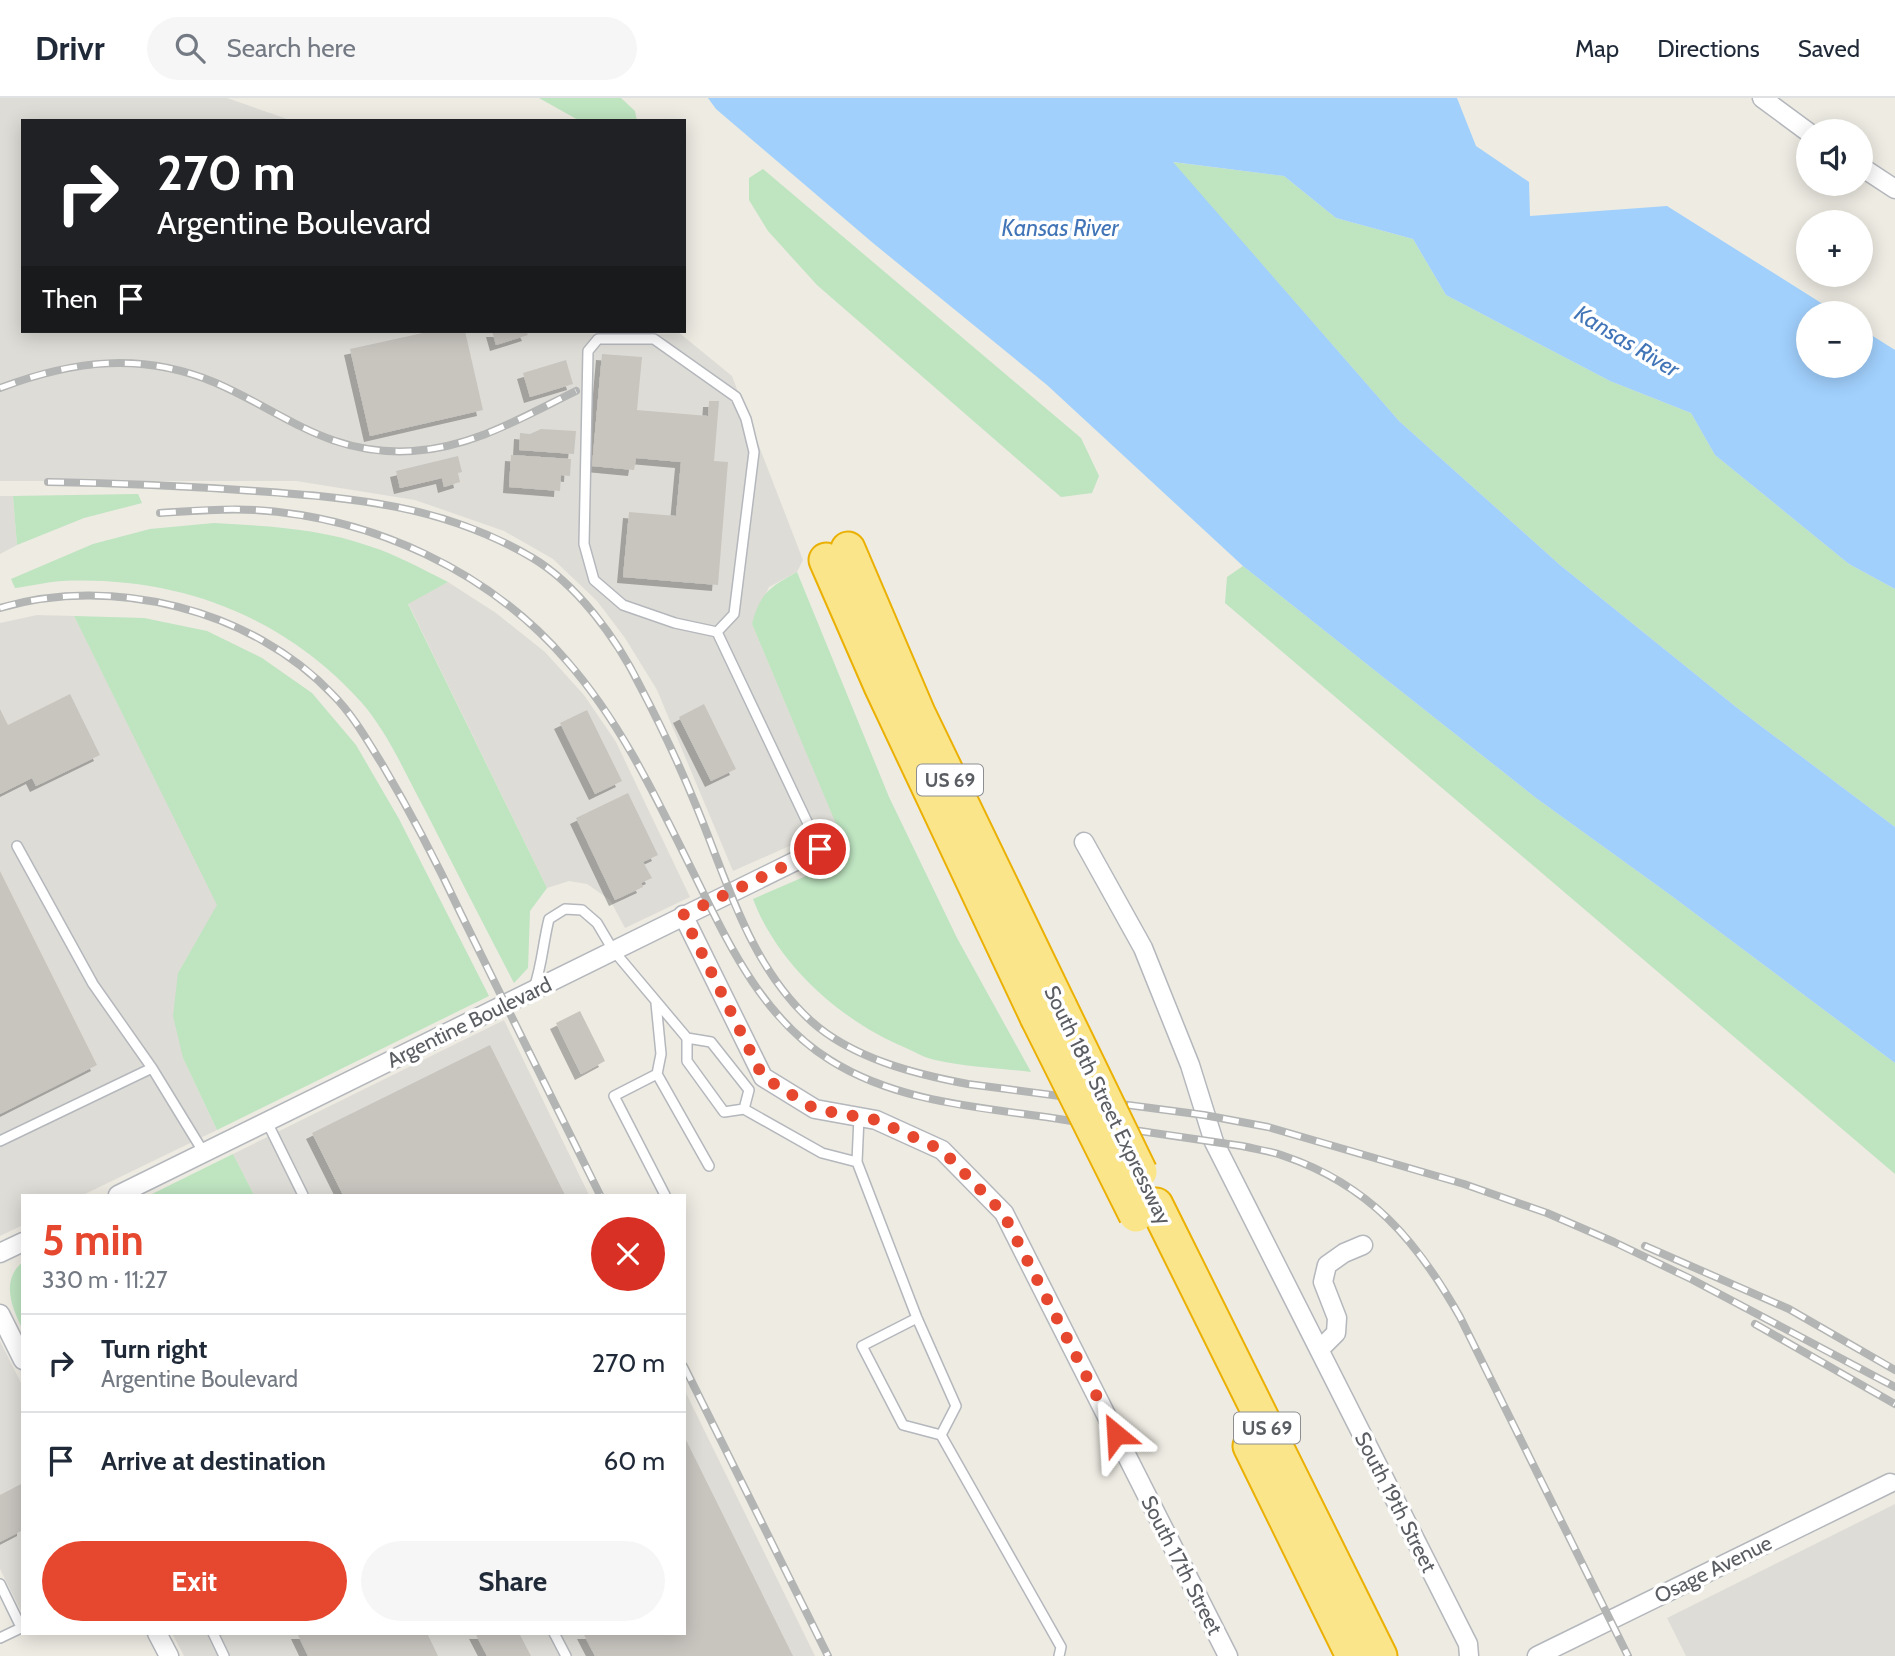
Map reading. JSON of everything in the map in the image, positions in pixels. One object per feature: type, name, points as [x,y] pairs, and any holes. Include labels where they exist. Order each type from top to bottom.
[{"type":"highway","name":"South 18th Street Expressway","points":[[837,554],[881,686],[1370,1654]]},
{"type":"street","points":[[1762,98],[1796,123]]},
{"type":"street","points":[[1873,175],[1895,189]]},
{"type":"street","name":"South 19th Street","points":[[1084,842],[1143,948],[1190,1065],[1214,1142],[1468,1644],[1469,1656]]},
{"type":"street","name":"Argentine Boulevard","points":[[120,1194],[820,849]]},
{"type":"street","name":"South 17th Street","points":[[683,915],[763,1077],[815,1109],[876,1120],[942,1150],[1003,1213],[1228,1656]]},
{"type":"street","points":[[0,1254],[21,1243]]},
{"type":"street","points":[[1319,1350],[1336,1334],[1337,1318],[1323,1282],[1327,1265],[1344,1253],[1363,1245]]},
{"type":"street","points":[[0,1314],[21,1356]]},
{"type":"street","name":"Osage Avenue","points":[[1536,1656],[1890,1483]]},
{"type":"street","points":[[159,1635],[169,1656]]},
{"type":"lane","points":[[598,339],[654,339],[736,397],[746,419],[754,452],[734,614],[716,632],[675,623],[623,605],[594,580],[584,544],[587,351],[598,339]]},
{"type":"lane","points":[[716,632],[820,849]]},
{"type":"lane","points":[[18,846],[93,984],[152,1068],[204,1153]]},
{"type":"lane","points":[[533,990],[542,966],[542,945],[549,919],[565,909],[582,910],[597,923],[613,950],[687,1038],[687,1061],[724,1112],[744,1109],[822,1153],[857,1162]]},
{"type":"lane","points":[[656,1001],[661,1054],[657,1074],[709,1166]]},
{"type":"lane","points":[[687,1038],[710,1042],[749,1090],[744,1109]]},
{"type":"lane","points":[[0,1141],[152,1068]]},
{"type":"lane","points":[[657,1074],[614,1096],[664,1194]]},
{"type":"lane","points":[[859,1117],[857,1162],[917,1318],[956,1406],[941,1435]]},
{"type":"lane","points":[[267,1122],[303,1194]]},
{"type":"lane","points":[[917,1318],[862,1346],[903,1424],[941,1435],[1060,1647],[1059,1656]]},
{"type":"lane","points":[[0,1584],[21,1625]]},
{"type":"lane","points":[[0,1638],[21,1628]]},
{"type":"lane","points":[[214,1635],[224,1656]]},
{"type":"lane","points":[[555,1635],[566,1656]]},
{"type":"shaded area","points":[[0,98],[227,98],[287,119],[21,119],[21,333],[679,333],[732,376],[803,560],[797,572],[769,587],[752,624],[837,825],[733,871],[657,690],[625,638],[597,601],[553,559],[504,531],[415,500],[296,481],[0,481]]},
{"type":"shaded area","points":[[0,496],[13,496],[17,545],[0,554]]},
{"type":"shaded area","points":[[448,582],[496,613],[545,652],[584,695],[616,742],[690,897],[625,928],[610,900],[587,884],[569,881],[547,888],[408,603]]},
{"type":"shaded area","points":[[37,615],[74,616],[218,905],[178,973],[183,1058],[217,1130],[85,1194],[21,1194],[21,1226],[0,1236],[0,623]]},
{"type":"shaded area","points":[[504,1020],[589,1194],[253,1194],[233,1154]]},
{"type":"shaded area","points":[[0,1341],[21,1383],[21,1611],[0,1569]]},
{"type":"shaded area","points":[[686,1393],[815,1656],[184,1656],[173,1635],[686,1635]]},
{"type":"shaded area","points":[[1895,1504],[1895,1656],[1686,1656],[1667,1618]]},
{"type":"green space","points":[[539,98],[621,98],[635,111],[637,119],[576,119]]},
{"type":"green space","points":[[1172,162],[1284,176],[1336,218],[1413,239],[1446,295],[1610,381],[1691,413],[1715,455],[1849,564],[1895,589],[1895,827],[1741,711],[1560,565],[1399,421]]},
{"type":"green space","points":[[763,169],[1081,438],[1099,476],[1092,493],[1061,497],[817,285],[768,231],[749,200],[749,178]]},
{"type":"green space","points":[[138,494],[142,503],[84,518],[17,545],[13,496]]},
{"type":"green space","points":[[214,523],[331,535],[390,554],[448,582],[408,604],[547,888],[530,911],[528,968],[514,983],[388,740],[362,703],[331,672],[298,646],[263,624],[226,607],[187,594],[105,581],[62,581],[15,588],[11,579],[93,544],[150,529]]},
{"type":"green space","points":[[1243,566],[1536,798],[1895,1063],[1895,1174],[1225,603],[1227,577]]},
{"type":"green space","points":[[797,572],[889,797],[957,938],[1031,1072],[935,1060],[882,1037],[858,1023],[814,988],[778,946],[764,923],[753,899],[850,857],[752,624],[767,592]]},
{"type":"green space","points":[[74,616],[144,618],[207,631],[262,658],[312,693],[356,745],[399,819],[489,996],[217,1130],[183,1058],[173,1016],[178,973],[217,905]]},
{"type":"green space","points":[[233,1154],[253,1194],[152,1194]]},
{"type":"green space","points":[[21,1264],[21,1326],[10,1294],[16,1269]]},
{"type":"water","name":"Kansas River","points":[[708,98],[1457,98],[1476,146],[1529,182],[1530,216],[1667,206],[1818,301],[1796,301],[1796,378],[1873,378],[1873,336],[1895,350],[1895,589],[1849,564],[1715,455],[1691,413],[1610,381],[1446,295],[1413,239],[1336,218],[1284,176],[1173,162],[1399,421],[1560,565],[1741,711],[1895,827],[1895,1063],[1536,798],[1243,566],[1047,385],[873,243],[716,109]]},
{"type":"building","points":[[423,333],[465,333],[483,410],[370,436],[350,349]]},
{"type":"building","points":[[493,333],[528,335],[496,345]]},
{"type":"building","points":[[602,354],[642,357],[637,410],[708,416],[709,401],[719,401],[714,461],[728,462],[718,585],[623,577],[629,512],[676,516],[681,462],[636,458],[634,470],[592,466]]},
{"type":"building","points":[[566,360],[573,384],[530,397],[523,373]]},
{"type":"building","points":[[541,429],[576,431],[574,454],[519,450],[520,433],[530,434]]},
{"type":"building","points":[[511,455],[571,459],[570,476],[561,475],[560,491],[509,487]]},
{"type":"building","points":[[458,456],[462,472],[458,473],[460,482],[444,487],[442,478],[400,488],[396,471]]},
{"type":"building","points":[[70,694],[100,755],[36,786],[32,778],[0,794],[0,709],[8,725]]},
{"type":"building","points":[[704,704],[736,769],[711,781],[679,717]]},
{"type":"building","points":[[587,710],[622,781],[595,794],[560,723]]},
{"type":"building","points":[[628,793],[658,855],[643,862],[652,878],[641,883],[643,887],[615,900],[576,818]]},
{"type":"building","points":[[0,871],[97,1065],[0,1114]]},
{"type":"building","points":[[580,1011],[605,1061],[581,1074],[556,1023]]},
{"type":"building","points":[[490,1045],[564,1194],[342,1194],[312,1133]]},
{"type":"building","points":[[686,1440],[793,1656],[595,1656],[584,1635],[686,1635]]},
{"type":"building","points":[[21,1484],[21,1531],[0,1542],[0,1495]]},
{"type":"building","points":[[298,1635],[428,1635],[438,1656],[308,1656]]},
{"type":"building","points":[[476,1635],[520,1635],[531,1656],[487,1656]]},
{"type":"railway","points":[[0,388],[27,378],[81,366],[108,363],[161,367],[216,383],[332,440],[383,451],[413,451],[456,444],[497,429],[576,391]]},
{"type":"railway","points":[[48,482],[255,491],[363,501],[431,515],[464,526],[498,540],[548,568],[580,597],[608,632],[631,668],[684,777],[742,921],[771,974],[811,1021],[827,1034],[864,1055],[926,1075],[968,1084],[1204,1115],[1268,1127],[1464,1184],[1547,1213],[1614,1242],[1691,1279],[1895,1387]]},
{"type":"railway","points":[[160,513],[255,510],[342,524],[385,537],[426,554],[465,575],[501,600],[535,628],[566,660],[603,707],[649,784],[716,919],[764,998],[805,1042],[854,1074],[934,1100],[1242,1146],[1273,1153],[1314,1168],[1366,1200],[1408,1240],[1444,1289],[1628,1656]]},
{"type":"railway","points":[[0,608],[43,599],[88,596],[133,598],[178,607],[222,621],[263,640],[300,665],[333,695],[347,711],[382,764],[443,876],[600,1194]]},
{"type":"railway","points":[[1645,1246],[1789,1309],[1895,1370]]},
{"type":"railway","points":[[1755,1324],[1895,1404]]},
{"type":"railway","points":[[686,1370],[828,1656]]},
{"type":"route","points":[[820,849],[683,915],[763,1077],[815,1109],[876,1120],[942,1150],[1003,1213],[1116,1434]]}]
